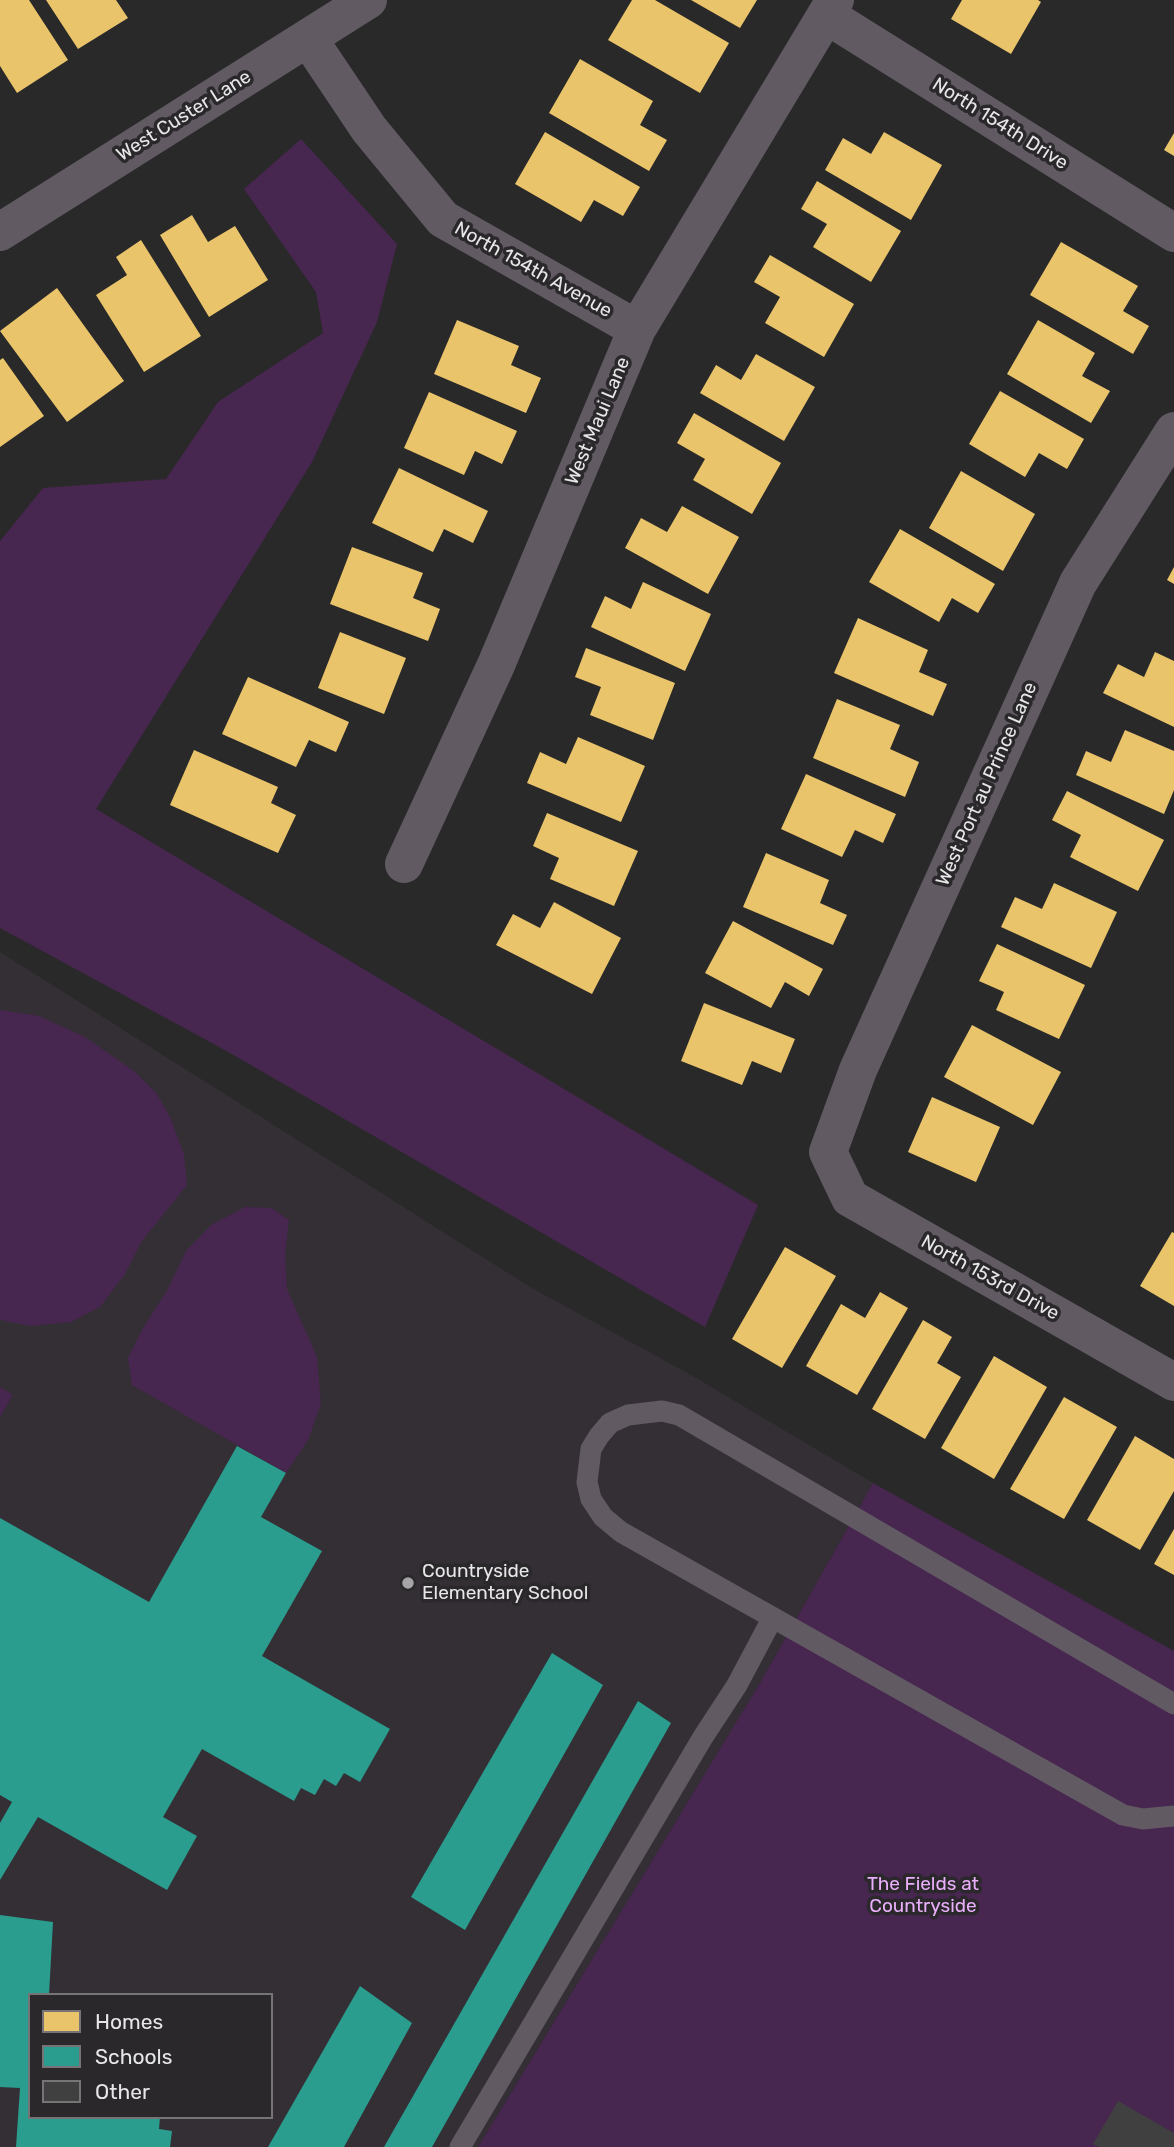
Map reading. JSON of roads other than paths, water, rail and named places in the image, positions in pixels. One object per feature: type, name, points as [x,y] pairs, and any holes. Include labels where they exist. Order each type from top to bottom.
[{"type":"street","name":"West Custer Lane","points":[[0,232],[368,0]]},
{"type":"street","name":"North 154th Drive","points":[[831,8],[1174,233]]},
{"type":"street","name":"West Maui Lane","points":[[404,864],[496,665],[637,329],[831,8]]},
{"type":"street","name":"North 154th Avenue","points":[[308,38],[369,129],[443,219],[637,329]]},
{"type":"street","name":"West Port au Prince Lane","points":[[828,1152],[858,1070],[1078,583],[1174,431]]},
{"type":"street","name":"North 153rd Drive","points":[[828,1152],[850,1198],[1174,1382]]},
{"type":"lane","points":[[1174,1704],[679,1415],[662,1411],[628,1415],[610,1423],[591,1450],[587,1482],[591,1499],[603,1517],[621,1532],[1123,1815],[1143,1819],[1174,1816]]},
{"type":"lane","points":[[460,2147],[696,1749],[737,1685],[772,1619]]},
{"type":"place","name":"Countryside Elementary School","points":[[408,1583]]},
{"type":"park label","name":"The Fields at Countryside","points":[[923,1896]]}]
